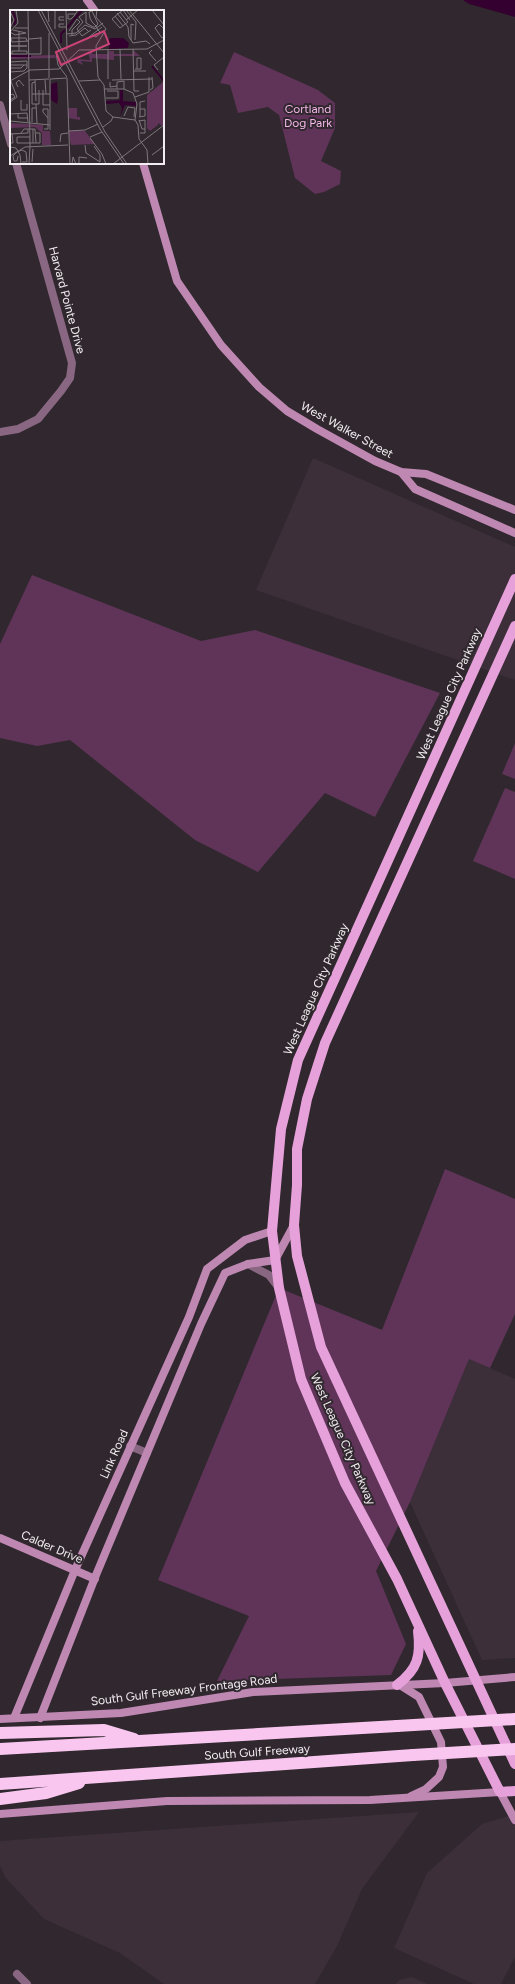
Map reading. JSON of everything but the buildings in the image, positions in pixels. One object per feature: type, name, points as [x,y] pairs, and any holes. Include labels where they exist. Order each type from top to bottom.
[{"type":"highway","name":"South Gulf Freeway","points":[[0,1749],[142,1742],[515,1719]]},
{"type":"highway","points":[[0,1733],[104,1730],[142,1742]]},
{"type":"highway","name":"South Gulf Freeway","points":[[0,1784],[515,1748]]},
{"type":"highway","points":[[0,1799],[46,1793],[103,1776]]},
{"type":"main road","name":"West League City Parkway","points":[[500,1792],[445,1683],[397,1579],[345,1482],[301,1379],[278,1288],[272,1231],[281,1129],[298,1060],[515,579]]},
{"type":"main road","name":"West League City Parkway","points":[[515,626],[325,1043],[307,1099],[297,1149],[298,1185],[294,1225],[297,1256],[321,1347],[515,1764]]},
{"type":"main road","points":[[399,1685],[406,1679],[415,1667],[420,1650],[417,1623]]},
{"type":"main road","points":[[500,1792],[515,1790]]},
{"type":"street","points":[[87,0],[94,10]]},
{"type":"street","points":[[0,105],[3,126],[10,142]]},
{"type":"street","name":"Harvard Pointe Drive","points":[[0,432],[18,429],[38,419],[70,378],[72,363],[16,164]]},
{"type":"street","name":"West Walker Street","points":[[143,164],[177,281],[209,329],[233,360],[259,387],[287,411],[375,461],[400,472],[426,474],[515,510]]},
{"type":"street","name":"West Walker Street","points":[[400,472],[415,489],[515,533]]},
{"type":"street","points":[[40,1718],[147,1453],[201,1324],[225,1273],[248,1264],[275,1260],[294,1225]]},
{"type":"street","name":"Link Road","points":[[14,1718],[75,1570],[189,1317],[207,1269],[244,1240],[272,1231]]},
{"type":"street","points":[[248,1264],[269,1275],[278,1288]]},
{"type":"street","points":[[130,1446],[147,1453]]},
{"type":"street","name":"Calder Drive","points":[[0,1538],[95,1579]]},
{"type":"street","name":"South Gulf Freeway Frontage Road","points":[[0,1719],[121,1713],[253,1692],[445,1683],[515,1677]]},
{"type":"street","points":[[399,1685],[419,1697],[441,1742],[443,1767],[439,1777],[426,1789],[408,1797]]},
{"type":"street","points":[[0,1814],[167,1801],[370,1800],[500,1792]]},
{"type":"street","name":"West League City Parkway","points":[[500,1792],[515,1820]]},
{"type":"street","points":[[17,1974],[27,1984]]},
{"type":"shaded area","points":[[463,0],[515,0],[515,17],[469,4]]},
{"type":"shaded area","points":[[313,458],[515,547],[515,680],[256,590]]},
{"type":"shaded area","points":[[469,1359],[515,1379],[515,1658],[482,1660],[410,1502]]},
{"type":"shaded area","points":[[419,1812],[362,1889],[337,1946],[315,1984],[164,1984],[120,1953],[44,1919],[5,1877],[0,1866],[0,1841]]},
{"type":"shaded area","points":[[515,1814],[515,1957],[501,1984],[474,1984],[394,1948],[427,1873],[482,1824]]},
{"type":"shaded area","points":[[412,1977],[427,1984],[396,1984],[399,1980]]},
{"type":"green space","name":"Cortland Dog Park","points":[[234,52],[318,90],[335,103],[335,128],[321,161],[341,171],[340,184],[324,192],[315,194],[295,178],[279,115],[268,107],[238,113],[230,85],[220,83]]},
{"type":"green space","points":[[32,575],[201,641],[255,630],[440,693],[375,817],[325,793],[258,872],[195,840],[70,740],[37,746],[0,738],[0,644]]},
{"type":"green space","points":[[515,743],[515,779],[502,774]]},
{"type":"green space","points":[[505,788],[515,792],[515,879],[473,861]]},
{"type":"green space","points":[[445,1169],[515,1199],[515,1314],[490,1368],[469,1359],[410,1502],[376,1571],[406,1644],[391,1675],[217,1681],[249,1616],[158,1580],[279,1288],[382,1330]]}]
